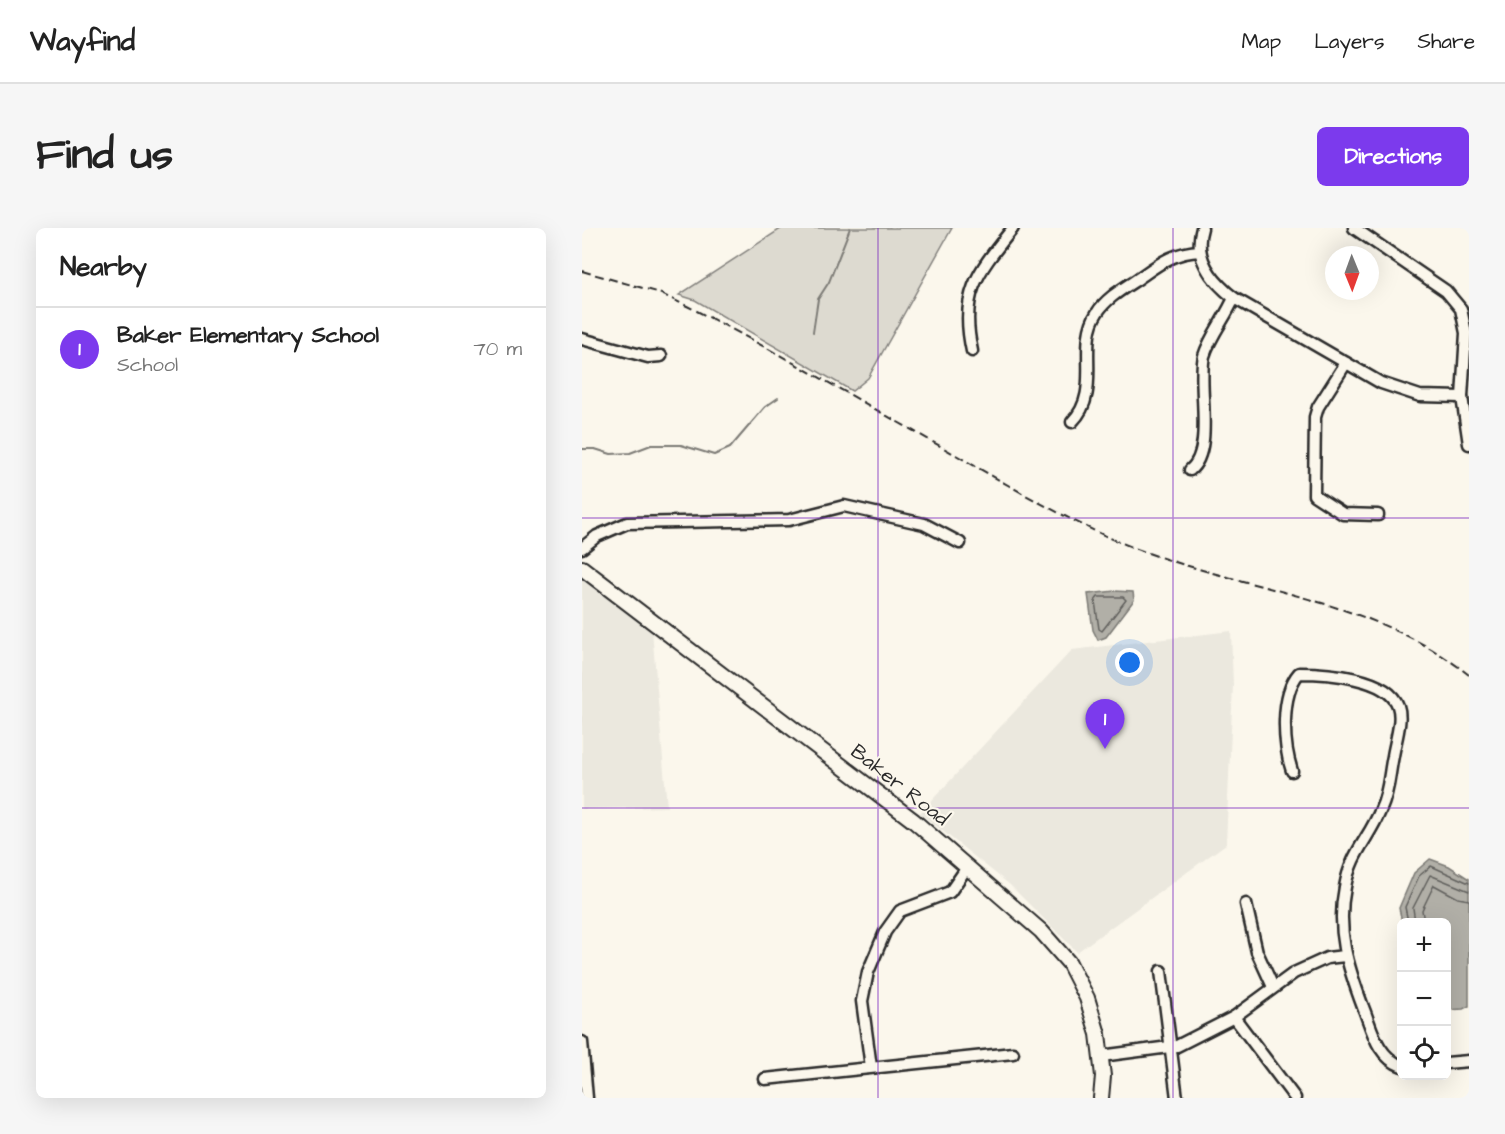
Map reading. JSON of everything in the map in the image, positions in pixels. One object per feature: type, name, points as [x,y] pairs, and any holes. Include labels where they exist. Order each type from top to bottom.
[{"type":"main road","name":"Baker Road","points":[[582,568],[914,821],[1041,931],[1070,963],[1087,998],[1098,1034],[1103,1076],[1101,1098]]},
{"type":"street","points":[[972,351],[966,322],[971,291],[989,259],[1013,228]]},
{"type":"street","points":[[1202,228],[1200,251],[1214,281],[1234,298],[1381,383],[1402,392],[1420,396],[1462,397]]},
{"type":"street","points":[[1354,228],[1446,291],[1458,304],[1466,333],[1462,397],[1469,444]]},
{"type":"street","points":[[1072,422],[1086,402],[1091,328],[1097,312],[1120,291],[1165,260],[1182,252],[1200,251]]},
{"type":"street","points":[[1190,470],[1195,466],[1201,449],[1204,356],[1234,298]]},
{"type":"street","points":[[582,339],[648,357],[661,356]]},
{"type":"street","points":[[1346,363],[1318,407],[1315,417],[1314,495],[1343,514],[1378,515]]},
{"type":"street","points":[[582,548],[597,536],[627,523],[789,520],[844,506],[924,524],[960,543]]},
{"type":"street","points":[[1292,771],[1286,755],[1287,709],[1292,682],[1299,672],[1342,676],[1371,683],[1390,693],[1399,708],[1389,788],[1380,812],[1351,861],[1341,909],[1345,956],[1379,1049],[1386,1057],[1397,1064]]},
{"type":"street","points":[[871,1068],[862,1001],[868,972],[885,932],[900,910],[950,892],[968,866]]},
{"type":"street","points":[[1246,904],[1257,952],[1274,987]]},
{"type":"street","points":[[1101,1056],[1170,1047],[1194,1038],[1234,1017],[1274,987],[1311,964],[1327,958],[1345,956]]},
{"type":"street","points":[[1161,971],[1177,1098]]},
{"type":"street","points":[[1234,1017],[1295,1098]]},
{"type":"street","points":[[582,1042],[586,1098]]},
{"type":"street","points":[[765,1079],[1012,1053]]},
{"type":"street","points":[[1451,1063],[1469,1061]]},
{"type":"shaded area","points":[[782,228],[952,228],[868,378],[852,391],[695,300],[679,295]]},
{"type":"shaded area","points":[[582,570],[652,630],[667,807],[582,809]]},
{"type":"shaded area","points":[[1231,631],[1233,685],[1226,844],[1077,952],[1010,885],[920,813],[1072,650]]},
{"type":"water","points":[[1133,592],[1134,600],[1106,637],[1098,640],[1093,630],[1088,594]]},
{"type":"water","points":[[1430,859],[1449,866],[1469,879],[1469,1006],[1463,1009],[1451,1010],[1451,918],[1401,918],[1399,908],[1414,873]]},
{"type":"waterway","points":[[813,332],[818,299],[829,282],[850,228]]},
{"type":"waterway","points":[[582,449],[595,449],[611,454],[630,453],[651,445],[681,445],[714,455],[730,448],[765,407],[778,398]]},
{"type":"railway","points":[[582,271],[657,292],[687,306],[789,360],[1031,498],[1108,537],[1153,555],[1340,609],[1385,626],[1428,647],[1469,675]]},
{"type":"place","name":"Baker Elementary School","points":[[1105,749]]}]
